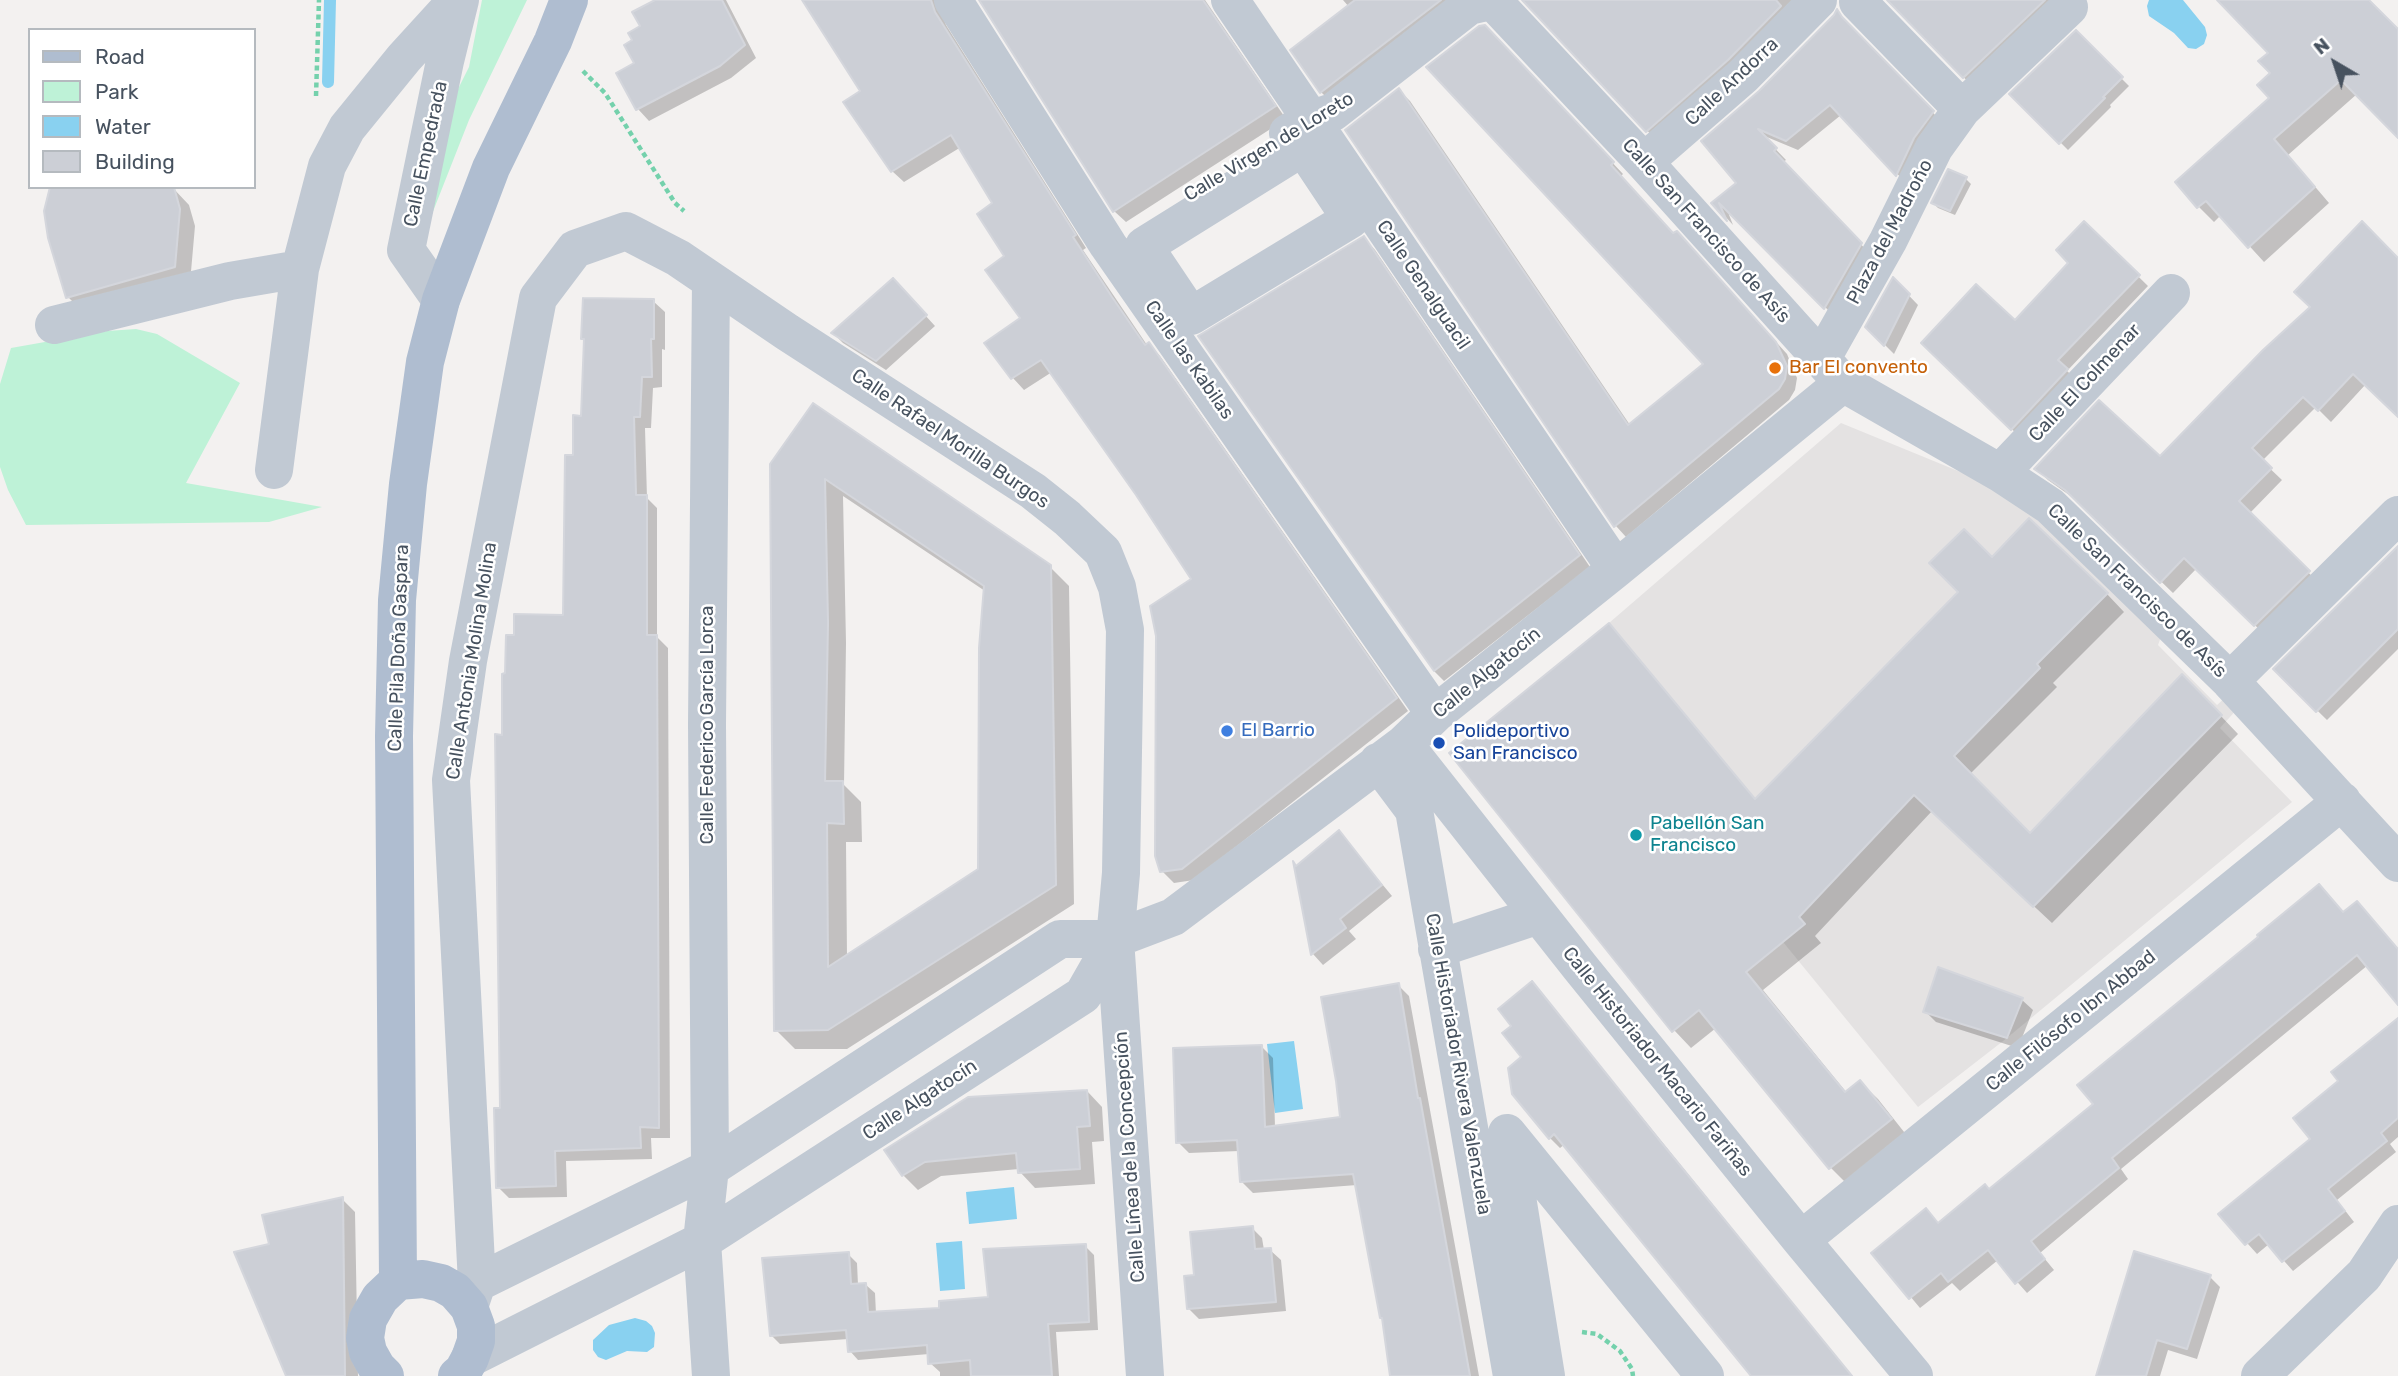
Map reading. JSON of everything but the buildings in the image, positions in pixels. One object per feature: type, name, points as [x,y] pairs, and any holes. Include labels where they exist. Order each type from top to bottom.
[{"type":"main road","name":"Calle Pila Doña Gaspara","points":[[398,1282],[394,736],[397,600],[408,484],[425,362],[441,300],[491,168],[553,41],[569,0]]},
{"type":"main road","points":[[385,1376],[368,1352],[365,1338],[368,1319],[380,1298],[398,1282],[423,1279],[442,1283],[467,1294],[476,1326],[476,1341],[463,1367]]},
{"type":"street","points":[[274,470],[300,269],[327,166],[347,128],[404,58],[458,0]]},
{"type":"street","name":"Calle Empedrada","points":[[441,300],[406,250],[458,0]]},
{"type":"street","name":"Calle las Kabilas","points":[[953,0],[1108,245],[1435,714]]},
{"type":"street","name":"Calle Genalguacil","points":[[1230,0],[1616,569]]},
{"type":"street","name":"Calle Virgen de Loreto","points":[[1108,245],[1310,120],[1333,112],[1469,6],[1493,0]]},
{"type":"street","name":"Calle San Francisco de Asís","points":[[1493,0],[1832,370],[2050,506],[2230,681],[2398,863]]},
{"type":"street","name":"Calle Andorra","points":[[1644,162],[1743,76],[1818,0]]},
{"type":"street","points":[[1858,2],[1962,109]]},
{"type":"street","name":"Plaza del Madroño","points":[[1832,370],[1888,241],[1934,148],[1962,109],[2069,7]]},
{"type":"street","points":[[1303,147],[1351,219],[1191,316],[1144,246],[1303,147]]},
{"type":"street","name":"Calle Antonia Molina Molina","points":[[467,1294],[451,779],[468,661],[538,298],[575,249],[626,231],[678,258],[711,281]]},
{"type":"street","points":[[54,325],[230,281],[300,269]]},
{"type":"street","name":"Calle Rafael Morilla Burgos","points":[[711,281],[1033,491],[1103,552],[1117,587],[1125,630],[1121,873],[1115,939]]},
{"type":"street","name":"Calle Federico García Lorca","points":[[710,1168],[707,724],[711,281]]},
{"type":"street","name":"Calle El Colmenar","points":[[2000,473],[2171,293]]},
{"type":"street","name":"Calle Algatocín","points":[[467,1294],[710,1168],[1060,939],[1115,939],[1173,917],[1391,753],[1435,714],[1616,569],[1832,370]]},
{"type":"street","points":[[2230,681],[2398,515]]},
{"type":"street","name":"Calle Historiador Macario Fariñas","points":[[1391,753],[1539,915],[1914,1376]]},
{"type":"street","name":"Calle Historiador Rivera Valenzuela","points":[[1391,753],[1413,810],[1513,1376]]},
{"type":"street","name":"Calle Filósofo Ibn Abbad","points":[[1801,1240],[2342,802]]},
{"type":"street","points":[[1437,949],[1539,915]]},
{"type":"street","name":"Calle Algatocín","points":[[463,1367],[702,1241],[1083,995],[1115,939]]},
{"type":"street","name":"Calle Línea de la Concepción","points":[[1115,939],[1145,1376]]},
{"type":"street","points":[[1546,1376],[1507,1133],[1705,1376]]},
{"type":"street","points":[[710,1168],[702,1241],[710,1376]]},
{"type":"street","points":[[2260,1376],[2364,1275],[2398,1224]]},
{"type":"path","points":[[316,103],[319,0]]},
{"type":"path","points":[[553,41],[605,93],[675,203],[685,212]]},
{"type":"path","points":[[1539,1337],[1571,1331],[1597,1334],[1620,1351],[1632,1369],[1633,1376]]},
{"type":"shaded area","points":[[1841,423],[2024,498],[2162,634],[2158,645],[2217,705],[2228,695],[2239,707],[2220,728],[2292,802],[2007,1038],[1918,1107],[1783,942],[1745,788],[1609,623]]},
{"type":"green space","points":[[482,0],[527,0],[469,120],[432,214],[456,93],[469,67]]},
{"type":"green space","points":[[136,329],[157,334],[240,383],[186,483],[322,507],[269,522],[26,525],[8,490],[0,467],[0,384],[11,348],[107,331]]},
{"type":"water","points":[[2149,0],[2183,0],[2205,27],[2207,35],[2204,44],[2196,49],[2188,48],[2174,33],[2149,16]]},
{"type":"water","points":[[1294,1041],[1303,1109],[1275,1113],[1267,1044]]},
{"type":"water","points":[[1014,1187],[1017,1219],[969,1224],[966,1192]]},
{"type":"water","points":[[962,1241],[965,1289],[940,1291],[936,1243]]},
{"type":"water","points":[[635,1318],[652,1326],[655,1333],[654,1347],[647,1352],[627,1351],[606,1360],[598,1357],[593,1350],[593,1340],[609,1325]]},
{"type":"waterway","points":[[328,82],[330,0]]},
{"type":"place","name":"Bar El convento","points":[[1775,368]]},
{"type":"place","name":"El Barrio","points":[[1227,731]]},
{"type":"place","name":"Polideportivo San Francisco","points":[[1439,743]]},
{"type":"place","name":"Pabellón San Francisco","points":[[1636,835]]}]
